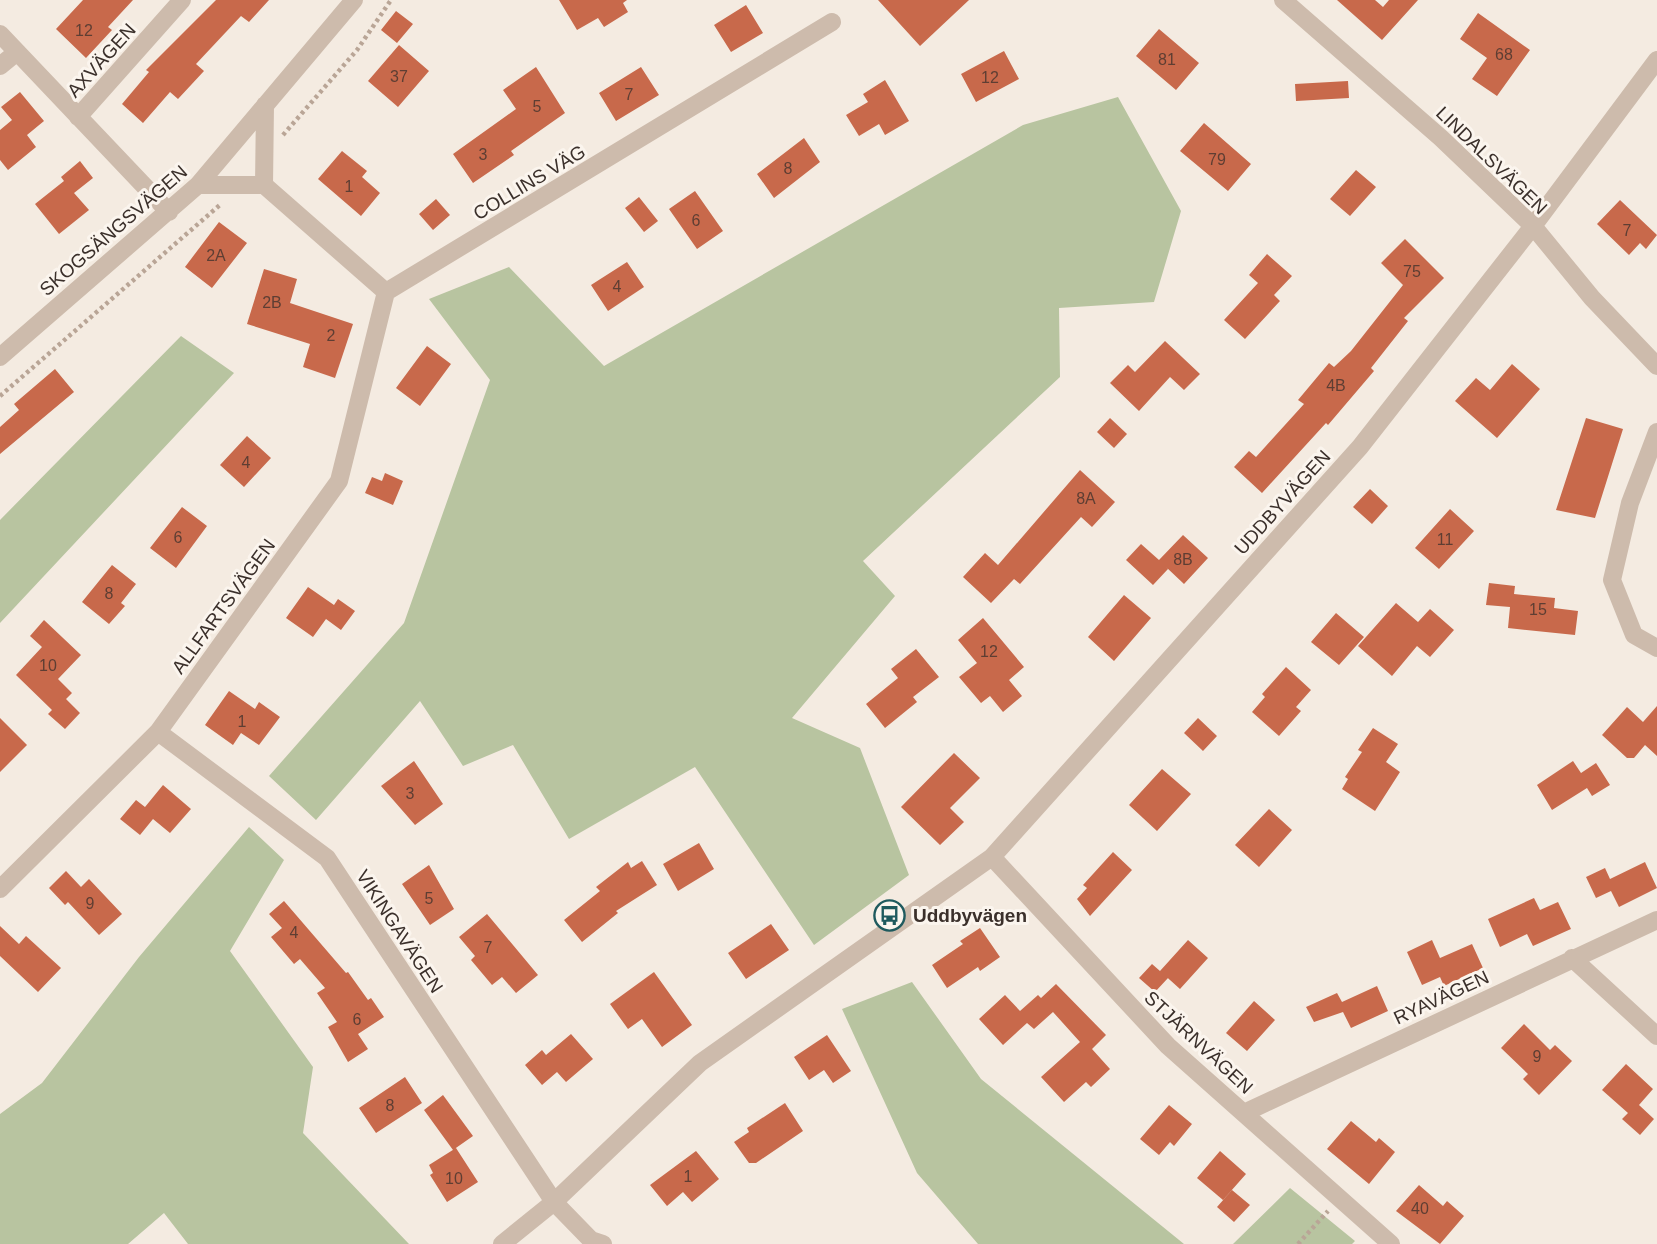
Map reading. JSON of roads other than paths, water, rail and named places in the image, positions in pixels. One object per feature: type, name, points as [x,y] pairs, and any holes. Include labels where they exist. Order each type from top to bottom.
[{"type":"street","name":"AXVÄGEN","points":[[78,117],[183,0]]},
{"type":"street","name":"SKOGSÄNGSVÄGEN","points":[[0,357],[198,185],[354,0]]},
{"type":"street","name":"LINDALSVÄGEN","points":[[1283,0],[1441,138],[1533,226],[1592,298],[1657,366]]},
{"type":"street","name":"COLLINS VÄG","points":[[386,292],[832,22]]},
{"type":"street","name":"AXVÄGEN","points":[[0,34],[169,212]]},
{"type":"street","points":[[0,66],[17,51]]},
{"type":"street","name":"UDDBYVÄGEN","points":[[502,1244],[554,1202],[700,1063],[992,857],[1360,446],[1533,226],[1657,60]]},
{"type":"street","points":[[264,185],[265,105]]},
{"type":"street","points":[[198,185],[264,185],[386,292]]},
{"type":"street","name":"ALLFARTSVÄGEN","points":[[0,889],[158,732],[338,481],[386,292]]},
{"type":"street","points":[[1657,432],[1630,503],[1612,580],[1634,635],[1657,648]]},
{"type":"street","name":"VIKINGAVÄGEN","points":[[158,732],[327,858],[554,1202],[591,1240],[603,1244]]},
{"type":"street","name":"STJÄRNVÄGEN","points":[[992,857],[1168,1046],[1391,1244]]},
{"type":"street","name":"RYAVÄGEN","points":[[1244,1112],[1657,920]]},
{"type":"street","points":[[1572,958],[1657,1036]]},
{"type":"place","name":"Uddbyvägen","points":[[890,915]]}]
